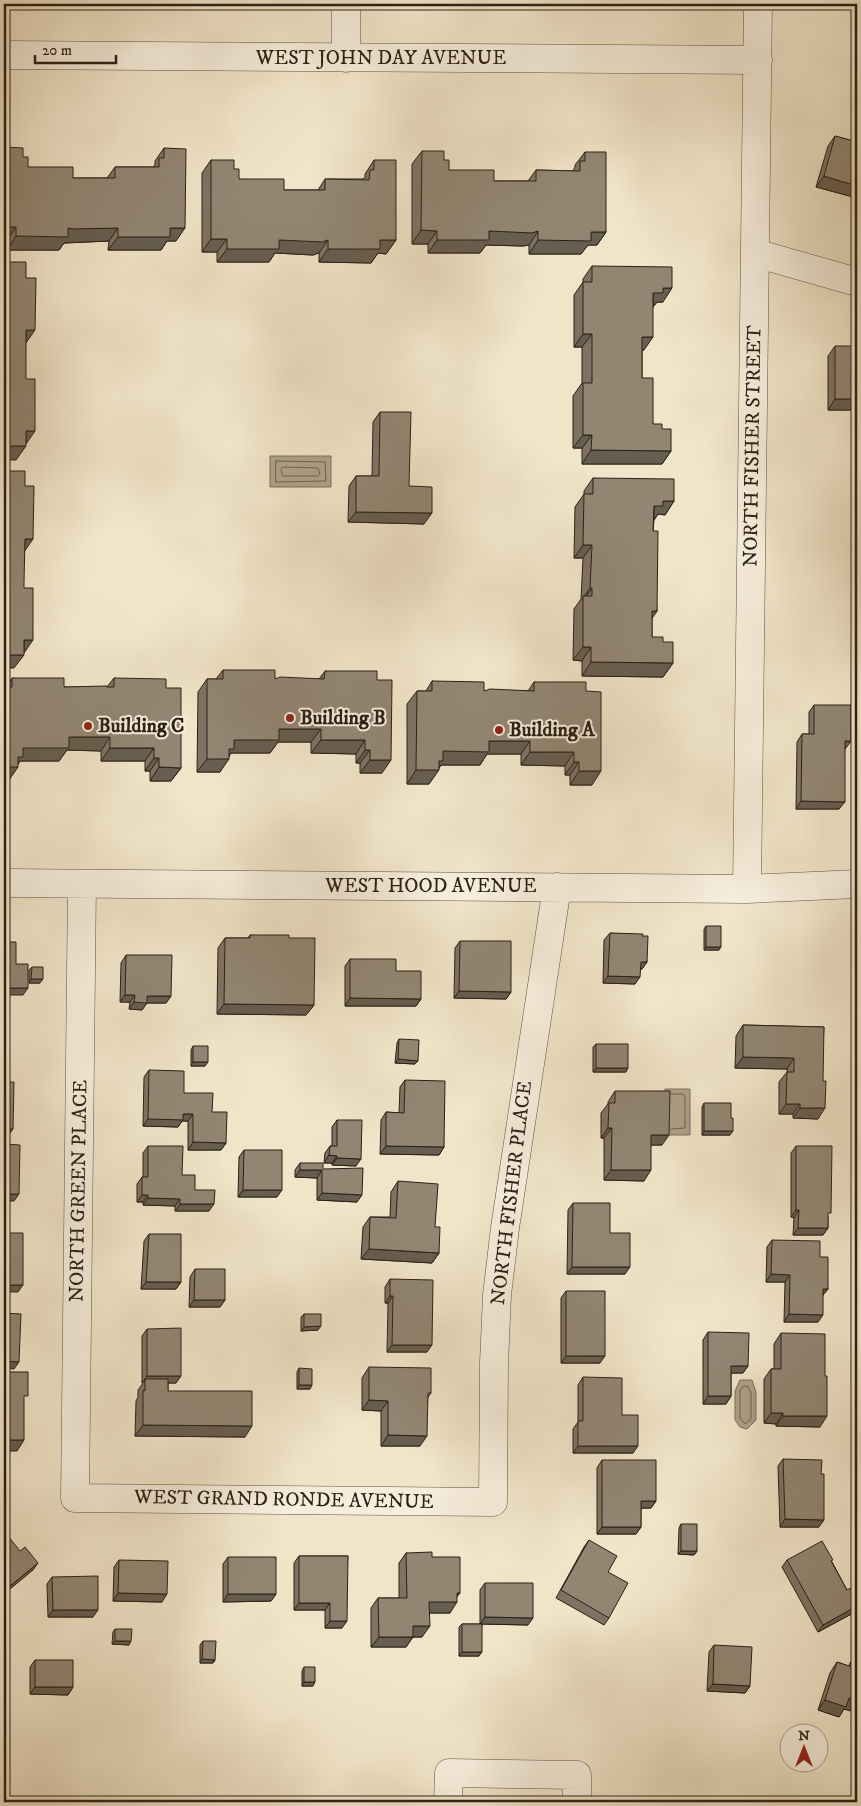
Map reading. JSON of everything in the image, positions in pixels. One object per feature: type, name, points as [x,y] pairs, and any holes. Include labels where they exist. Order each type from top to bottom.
[{"type":"street","points":[[346,4],[346,58]]},
{"type":"street","name":"NORTH FISHER STREET","points":[[747,889],[758,4]]},
{"type":"street","name":"WEST JOHN DAY AVENUE","points":[[4,55],[758,60]]},
{"type":"street","points":[[755,253],[857,282]]},
{"type":"street","name":"WEST HOOD AVENUE","points":[[4,883],[747,889],[857,884]]},
{"type":"street","name":"NORTH GREEN PLACE","points":[[75,1498],[82,884]]},
{"type":"street","name":"NORTH FISHER PLACE","points":[[493,1502],[494,1363],[498,1286],[505,1228],[557,887]]},
{"type":"street","name":"WEST GRAND RONDE AVENUE","points":[[75,1498],[493,1502]]},
{"type":"street","points":[[448,1802],[448,1773],[577,1775],[577,1802]]},
{"type":"water","points":[[270,456],[331,456],[331,487],[270,487]]},
{"type":"water","points":[[665,1089],[690,1089],[690,1135],[664,1135]]},
{"type":"water","points":[[740,1380],[752,1380],[756,1392],[756,1420],[747,1429],[740,1427],[735,1420],[735,1391]]},
{"type":"building","points":[[835,136],[857,142],[857,186],[824,176]]},
{"type":"building","points":[[4,147],[23,148],[23,157],[28,157],[28,167],[73,167],[73,178],[115,178],[115,167],[159,167],[159,158],[164,158],[164,148],[186,149],[185,228],[170,228],[170,237],[118,237],[118,228],[68,228],[68,237],[16,236],[16,227],[4,227]]},
{"type":"building","points":[[422,151],[444,151],[444,160],[449,160],[449,170],[494,170],[494,181],[536,181],[536,170],[580,171],[580,161],[585,161],[585,152],[606,152],[606,232],[591,232],[591,241],[538,240],[538,231],[532,233],[489,231],[489,240],[437,240],[437,231],[421,230]]},
{"type":"building","points":[[211,160],[234,160],[234,169],[239,169],[239,179],[284,179],[284,190],[325,190],[325,179],[369,180],[370,170],[374,170],[374,160],[396,160],[396,240],[380,240],[380,249],[328,249],[328,240],[322,242],[279,240],[279,249],[227,249],[227,239],[211,239]]},
{"type":"building","points":[[4,262],[26,262],[26,278],[36,278],[35,330],[26,330],[26,379],[35,379],[35,431],[26,431],[26,446],[4,446]]},
{"type":"building","points":[[592,266],[672,267],[672,288],[663,288],[663,293],[653,293],[653,337],[642,337],[642,378],[653,378],[653,424],[662,424],[662,429],[671,429],[671,451],[591,450],[592,435],[583,435],[583,383],[592,383],[592,334],[583,334],[583,282],[592,282]]},
{"type":"building","points":[[835,346],[857,346],[857,399],[835,399]]},
{"type":"building","points":[[380,412],[411,412],[409,486],[432,487],[432,513],[356,512],[356,476],[379,476]]},
{"type":"building","points":[[4,471],[25,471],[25,486],[34,486],[33,539],[25,539],[24,582],[24,588],[33,588],[33,640],[24,640],[24,655],[4,655]]},
{"type":"building","points":[[593,478],[674,479],[674,501],[663,501],[663,506],[654,506],[653,531],[658,531],[657,611],[652,611],[652,637],[663,637],[663,642],[673,642],[673,663],[591,662],[591,647],[583,647],[583,596],[592,596],[592,588],[590,588],[592,545],[583,545],[584,494],[593,494]]},
{"type":"building","name":"Building B","points":[[223,670],[275,670],[275,679],[280,677],[324,679],[325,671],[377,671],[377,680],[392,680],[391,760],[370,760],[370,750],[365,750],[365,740],[321,740],[321,729],[279,729],[279,740],[234,740],[234,749],[229,749],[229,759],[207,759],[207,679],[223,679]]},
{"type":"building","name":"Building C","points":[[12,678],[64,678],[64,687],[114,687],[114,678],[166,679],[166,688],[181,688],[181,768],[159,767],[159,758],[154,758],[154,748],[110,748],[110,737],[69,737],[69,748],[23,748],[23,757],[18,757],[18,767],[4,767],[4,687],[12,687]]},
{"type":"building","name":"Building A","points":[[432,681],[484,682],[484,691],[490,689],[534,691],[534,682],[586,682],[586,691],[601,692],[601,771],[579,771],[579,762],[574,762],[574,752],[530,752],[530,741],[489,741],[489,752],[443,751],[443,761],[439,761],[439,770],[416,770],[417,691],[432,691]]},
{"type":"building","points":[[814,705],[851,705],[851,741],[845,741],[845,802],[801,801],[802,734],[814,734]]},
{"type":"building","points":[[706,926],[721,926],[721,947],[706,947]]},
{"type":"building","points":[[610,933],[643,934],[642,936],[648,936],[647,962],[641,962],[640,977],[608,976]]},
{"type":"building","points":[[250,935],[289,935],[289,938],[315,938],[314,1005],[224,1004],[225,938],[250,938]]},
{"type":"building","points":[[460,941],[511,941],[511,992],[459,991]]},
{"type":"building","points":[[4,942],[16,942],[16,964],[28,964],[28,988],[4,988]]},
{"type":"building","points":[[126,955],[172,955],[171,996],[147,996],[147,1003],[134,1002],[135,995],[125,995]]},
{"type":"building","points":[[350,959],[396,959],[396,971],[421,971],[421,999],[350,998]]},
{"type":"building","points":[[32,967],[43,967],[43,979],[31,979]]},
{"type":"building","points":[[743,1025],[824,1027],[823,1081],[826,1081],[825,1108],[800,1108],[800,1104],[786,1104],[787,1072],[794,1072],[794,1058],[743,1057]]},
{"type":"building","points":[[399,1039],[419,1040],[418,1061],[398,1059]]},
{"type":"building","points":[[596,1044],[628,1044],[628,1068],[596,1068]]},
{"type":"building","points":[[193,1046],[208,1046],[208,1062],[193,1062]]},
{"type":"building","points":[[149,1070],[184,1071],[184,1093],[213,1093],[212,1112],[227,1112],[226,1143],[193,1142],[193,1114],[183,1114],[183,1120],[148,1119]]},
{"type":"building","points":[[405,1080],[445,1081],[444,1147],[386,1146],[386,1112],[404,1113]]},
{"type":"building","points":[[4,1082],[14,1082],[13,1129],[4,1129]]},
{"type":"building","points":[[615,1091],[670,1091],[669,1135],[651,1135],[651,1170],[611,1170],[612,1128],[608,1128],[609,1103],[615,1103]]},
{"type":"building","points":[[704,1103],[731,1103],[733,1131],[704,1131]]},
{"type":"building","points":[[337,1120],[362,1120],[361,1159],[337,1158],[337,1156],[329,1155],[330,1146],[337,1146]]},
{"type":"building","points":[[4,1144],[20,1145],[19,1194],[4,1194]]},
{"type":"building","points":[[148,1146],[183,1146],[182,1175],[195,1175],[195,1190],[215,1190],[214,1204],[180,1204],[180,1199],[148,1198],[148,1195],[142,1195],[142,1177],[148,1177]]},
{"type":"building","points":[[796,1146],[832,1146],[831,1213],[828,1213],[828,1228],[798,1228],[799,1210],[796,1210]]},
{"type":"building","points":[[244,1150],[282,1150],[282,1190],[243,1190]]},
{"type":"building","points":[[300,1163],[323,1163],[323,1169],[363,1168],[362,1195],[322,1193],[322,1170],[300,1170]]},
{"type":"building","points":[[398,1181],[438,1184],[435,1227],[440,1227],[439,1253],[369,1249],[370,1217],[396,1218]]},
{"type":"building","points":[[573,1203],[610,1203],[610,1233],[630,1233],[630,1267],[572,1267]]},
{"type":"building","points":[[4,1233],[23,1233],[23,1285],[4,1285]]},
{"type":"building","points":[[149,1234],[181,1234],[181,1282],[146,1282]]},
{"type":"building","points":[[772,1240],[820,1241],[820,1257],[828,1257],[828,1289],[823,1289],[823,1315],[789,1314],[790,1275],[771,1274]]},
{"type":"building","points":[[195,1269],[225,1269],[225,1300],[194,1300]]},
{"type":"building","points":[[390,1279],[433,1280],[432,1345],[392,1345],[393,1296],[390,1296]]},
{"type":"building","points":[[566,1291],[605,1291],[605,1356],[566,1356]]},
{"type":"building","points":[[4,1313],[21,1314],[19,1362],[4,1361]]},
{"type":"building","points":[[304,1314],[321,1314],[321,1326],[304,1327]]},
{"type":"building","points":[[181,1328],[181,1376],[147,1376],[147,1329]]},
{"type":"building","points":[[708,1332],[749,1333],[748,1366],[731,1366],[731,1396],[708,1396]]},
{"type":"building","points":[[781,1333],[825,1334],[827,1416],[783,1416],[783,1413],[771,1413],[771,1369],[781,1369]]},
{"type":"building","points":[[369,1367],[431,1368],[431,1393],[428,1393],[427,1436],[388,1435],[388,1401],[369,1400]]},
{"type":"building","points":[[299,1368],[312,1369],[312,1385],[299,1385]]},
{"type":"building","points":[[4,1372],[28,1372],[28,1396],[24,1396],[24,1440],[4,1440]]},
{"type":"building","points":[[583,1377],[622,1378],[622,1415],[638,1415],[638,1446],[578,1446],[578,1421],[583,1421]]},
{"type":"building","points":[[145,1379],[168,1379],[168,1391],[252,1391],[252,1426],[143,1425],[143,1390],[145,1391]]},
{"type":"building","points":[[783,1459],[822,1460],[821,1474],[824,1474],[824,1520],[785,1519]]},
{"type":"building","points":[[602,1460],[656,1460],[656,1501],[641,1501],[641,1527],[602,1527]]},
{"type":"building","points":[[681,1524],[697,1524],[697,1551],[681,1551]]},
{"type":"building","points":[[4,1531],[20,1551],[25,1547],[38,1563],[4,1591]]},
{"type":"building","points":[[589,1540],[617,1556],[608,1572],[628,1583],[609,1618],[561,1590]]},
{"type":"building","points":[[822,1541],[847,1590],[851,1588],[857,1599],[857,1606],[823,1625],[787,1560]]},
{"type":"building","points":[[432,1552],[432,1557],[460,1557],[460,1593],[457,1593],[457,1602],[429,1602],[430,1626],[413,1626],[413,1637],[379,1637],[378,1598],[407,1598],[406,1553]]},
{"type":"building","points":[[299,1556],[348,1556],[347,1621],[330,1621],[330,1603],[299,1603]]},
{"type":"building","points":[[228,1557],[276,1557],[276,1594],[228,1594]]},
{"type":"building","points":[[119,1560],[168,1561],[167,1594],[118,1593]]},
{"type":"building","points":[[98,1576],[98,1610],[53,1610],[52,1577]]},
{"type":"building","points":[[485,1583],[533,1583],[533,1618],[485,1617]]},
{"type":"building","points":[[462,1624],[482,1624],[482,1652],[462,1652]]},
{"type":"building","points":[[115,1629],[132,1629],[131,1641],[115,1641]]},
{"type":"building","points":[[203,1641],[216,1641],[215,1660],[202,1659]]},
{"type":"building","points":[[714,1645],[752,1647],[750,1686],[713,1684]]},
{"type":"building","points":[[857,1652],[857,1700],[849,1698],[846,1707],[825,1700],[837,1662],[852,1667]]},
{"type":"building","points":[[35,1660],[73,1660],[73,1687],[35,1687]]},
{"type":"building","points":[[304,1667],[315,1667],[315,1682],[304,1682]]},
{"type":"place","name":"Building B","points":[[290,718]]},
{"type":"place","name":"Building C","points":[[88,726]]},
{"type":"place","name":"Building A","points":[[499,730]]}]
